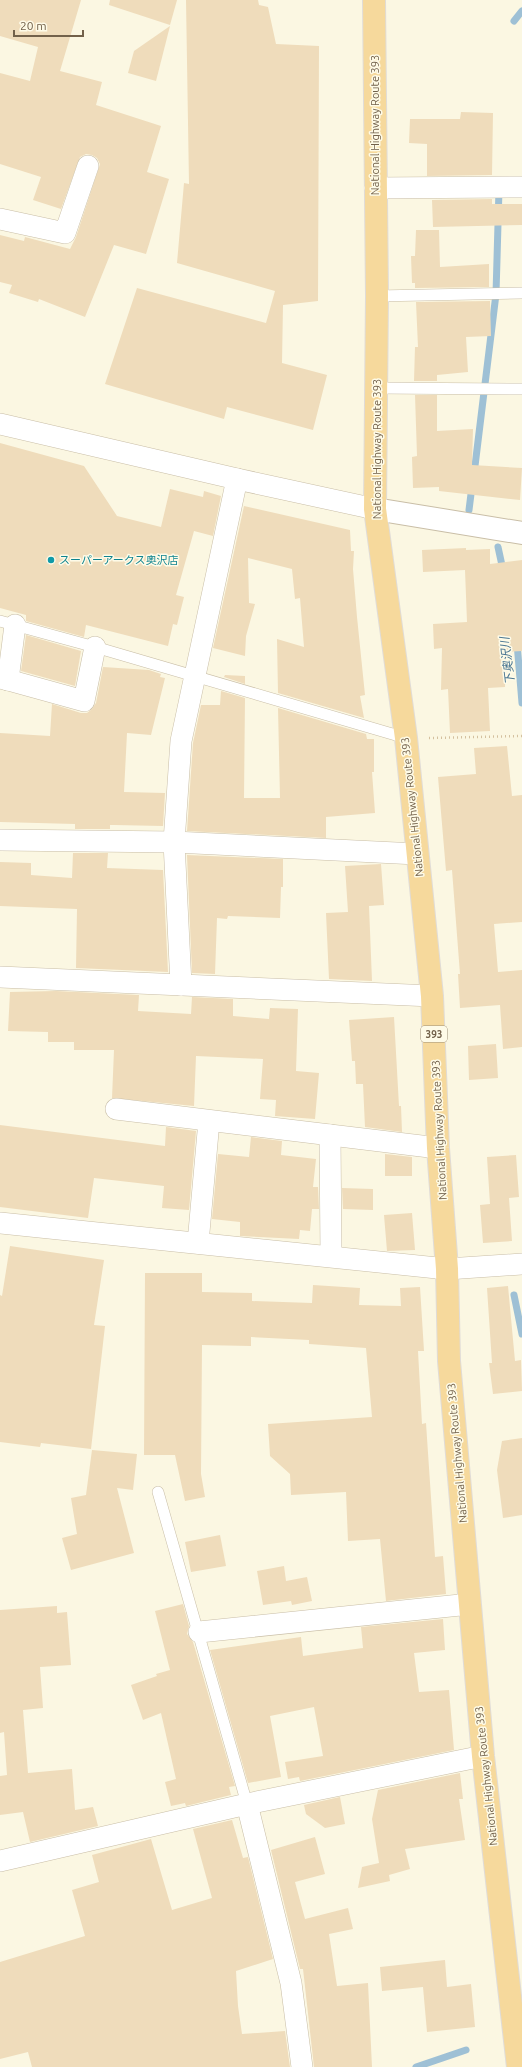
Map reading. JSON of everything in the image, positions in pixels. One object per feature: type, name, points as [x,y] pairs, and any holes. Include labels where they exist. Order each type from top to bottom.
[{"type":"highway","name":"National Highway Route 393","points":[[374,0],[377,296],[375,509],[406,738],[432,996],[438,1148],[448,1269],[449,1361],[483,1756],[517,1996],[518,2067]]},
{"type":"street","points":[[0,219],[65,233],[88,166]]},
{"type":"street","points":[[375,188],[522,187]]},
{"type":"street","points":[[0,424],[237,479],[375,509],[522,533]]},
{"type":"street","points":[[181,985],[174,842],[181,741],[237,479]]},
{"type":"street","points":[[7,623],[4,679],[84,701],[95,647]]},
{"type":"street","points":[[0,840],[174,842],[417,854]]},
{"type":"street","points":[[0,977],[432,996]]},
{"type":"street","points":[[116,1109],[438,1148]]},
{"type":"street","points":[[198,1243],[210,1121]]},
{"type":"street","points":[[330,1135],[331,1256]]},
{"type":"street","points":[[0,1223],[448,1269],[522,1264]]},
{"type":"street","points":[[199,1632],[470,1604]]},
{"type":"street","points":[[0,1861],[247,1804],[483,1756]]},
{"type":"street","points":[[247,1804],[291,1983],[302,2067]]},
{"type":"lane","points":[[377,296],[522,293]]},
{"type":"lane","points":[[376,388],[522,389]]},
{"type":"lane","points":[[7,623],[95,647],[195,678],[406,738]]},
{"type":"lane","points":[[158,1492],[247,1804]]},
{"type":"path","points":[[406,738],[522,736]]},
{"type":"building","points":[[0,0],[81,0],[60,71],[102,82],[96,105],[161,126],[147,172],[169,179],[146,254],[114,245],[85,317],[39,299],[38,302],[9,293],[12,285],[0,282],[0,235],[24,241],[25,237],[70,249],[76,237],[100,164],[97,158],[92,155],[86,154],[80,157],[61,209],[33,200],[41,177],[0,164],[0,73],[30,81],[38,47],[0,36]]},
{"type":"building","points":[[110,0],[177,0],[170,25],[109,5]]},
{"type":"building","points":[[186,0],[258,0],[259,5],[268,7],[276,44],[319,46],[318,301],[283,305],[282,363],[327,375],[313,430],[227,407],[224,419],[105,384],[137,288],[266,323],[275,291],[177,263],[184,183],[189,184]]},
{"type":"building","points":[[170,26],[156,81],[128,73],[134,51]]},
{"type":"building","points":[[461,112],[493,113],[492,175],[427,176],[427,144],[409,143],[410,119],[460,119]]},
{"type":"building","points":[[492,199],[492,204],[522,204],[522,225],[433,227],[432,200]]},
{"type":"building","points":[[416,230],[439,230],[440,267],[489,264],[489,287],[415,288],[415,283],[412,283],[411,256],[415,256]]},
{"type":"building","points":[[490,301],[491,336],[466,337],[468,372],[437,375],[437,381],[414,381],[415,347],[418,347],[416,302]]},
{"type":"building","points":[[415,395],[437,395],[437,431],[473,429],[472,465],[522,468],[520,500],[439,491],[439,487],[413,488],[412,457],[417,456]]},
{"type":"building","points":[[0,443],[84,466],[117,516],[161,527],[170,489],[203,497],[204,491],[221,496],[213,536],[194,531],[176,595],[184,597],[177,625],[173,624],[168,646],[86,625],[84,637],[26,621],[26,615],[0,608]]},
{"type":"building","points":[[244,506],[350,530],[351,551],[354,551],[353,569],[365,695],[360,696],[364,718],[278,693],[277,639],[304,647],[300,598],[295,599],[292,569],[248,558],[249,603],[255,604],[246,636],[245,656],[213,648]]},
{"type":"building","points":[[466,548],[466,550],[490,549],[490,564],[522,560],[522,651],[505,652],[505,687],[488,688],[490,731],[450,733],[448,689],[441,690],[442,648],[434,649],[433,624],[467,622],[465,570],[423,572],[422,550]]},
{"type":"building","points":[[26,635],[81,651],[75,686],[21,671]]},
{"type":"building","points":[[103,667],[149,670],[161,674],[160,677],[165,678],[151,735],[127,733],[124,792],[165,793],[163,826],[110,825],[110,829],[75,829],[75,824],[0,822],[0,733],[50,736],[52,704],[81,713],[87,713],[96,703]]},
{"type":"building","points":[[225,675],[245,676],[245,684],[224,677]]},
{"type":"building","points":[[221,691],[245,698],[244,798],[280,798],[278,708],[366,734],[367,739],[374,739],[374,772],[372,772],[375,813],[326,817],[326,838],[187,831],[193,743],[201,705],[220,705]]},
{"type":"building","points":[[507,746],[512,796],[522,795],[522,922],[494,924],[498,972],[522,970],[522,1047],[503,1049],[500,1005],[460,1008],[458,974],[460,974],[452,870],[446,871],[438,777],[476,774],[474,748]]},
{"type":"building","points":[[73,853],[108,853],[107,868],[163,870],[168,972],[76,968],[77,909],[0,906],[0,862],[31,863],[31,875],[72,878]]},
{"type":"building","points":[[187,855],[283,859],[283,887],[281,887],[280,918],[228,916],[227,919],[217,918],[215,974],[192,973]]},
{"type":"building","points":[[381,864],[384,905],[369,906],[372,981],[329,979],[326,913],[348,912],[345,866]]},
{"type":"building","points":[[56,991],[139,995],[138,1011],[191,1014],[192,997],[233,999],[233,1016],[269,1019],[270,1008],[298,1009],[296,1071],[319,1073],[315,1119],[275,1116],[276,1100],[260,1099],[263,1059],[196,1056],[194,1106],[112,1098],[114,1050],[74,1050],[74,1042],[48,1042],[48,1032],[8,1031],[10,992]]},
{"type":"building","points":[[394,1017],[402,1132],[365,1127],[363,1084],[356,1084],[355,1061],[352,1061],[349,1020]]},
{"type":"building","points":[[496,1044],[498,1078],[469,1080],[468,1046]]},
{"type":"building","points":[[0,1125],[165,1146],[166,1127],[196,1131],[189,1210],[162,1208],[164,1186],[94,1178],[88,1218],[0,1207]]},
{"type":"building","points":[[251,1137],[282,1141],[281,1155],[316,1159],[313,1187],[318,1187],[319,1209],[312,1209],[310,1231],[300,1230],[299,1239],[240,1236],[240,1222],[212,1219],[218,1154],[249,1157]]},
{"type":"building","points":[[385,1154],[412,1157],[412,1176],[385,1176]]},
{"type":"building","points":[[516,1155],[519,1197],[509,1198],[512,1241],[483,1243],[480,1205],[490,1204],[487,1157]]},
{"type":"building","points":[[342,1188],[373,1189],[373,1210],[343,1209]]},
{"type":"building","points":[[412,1213],[415,1250],[387,1251],[384,1215]]},
{"type":"building","points":[[10,1246],[104,1260],[94,1325],[105,1326],[91,1449],[41,1443],[40,1447],[0,1442],[0,1295],[2,1296]]},
{"type":"building","points":[[145,1273],[202,1273],[202,1292],[252,1293],[252,1301],[312,1303],[313,1285],[360,1288],[359,1305],[401,1306],[400,1288],[420,1287],[424,1351],[418,1351],[422,1424],[426,1423],[435,1557],[443,1556],[446,1594],[386,1601],[380,1539],[348,1541],[346,1492],[291,1495],[290,1474],[270,1456],[268,1424],[372,1417],[366,1348],[309,1344],[309,1340],[251,1337],[251,1346],[202,1345],[201,1474],[205,1497],[185,1501],[175,1455],[144,1455]]},
{"type":"building","points":[[508,1286],[515,1361],[521,1360],[522,1391],[493,1394],[489,1363],[492,1363],[487,1288]]},
{"type":"building","points":[[522,1438],[522,1515],[503,1518],[497,1470],[502,1441]]},
{"type":"building","points":[[92,1450],[137,1454],[133,1490],[117,1488],[134,1553],[71,1570],[62,1538],[77,1534],[71,1498],[86,1495]]},
{"type":"building","points":[[220,1535],[226,1566],[191,1572],[185,1542]]},
{"type":"building","points":[[284,1566],[286,1581],[307,1577],[312,1601],[292,1605],[291,1601],[263,1605],[257,1571]]},
{"type":"building","points":[[183,1604],[189,1626],[187,1634],[193,1642],[235,1786],[229,1787],[231,1795],[186,1806],[185,1803],[171,1806],[165,1782],[176,1779],[161,1713],[143,1720],[131,1685],[157,1676],[156,1674],[170,1670],[155,1611]]},
{"type":"building","points":[[57,1606],[57,1613],[67,1612],[71,1665],[40,1667],[43,1708],[23,1710],[28,1773],[72,1769],[75,1810],[93,1807],[98,1826],[30,1842],[23,1812],[0,1815],[0,1776],[7,1775],[4,1732],[0,1733],[0,1610]]},
{"type":"building","points":[[443,1619],[445,1650],[414,1653],[419,1692],[449,1690],[454,1750],[300,1781],[299,1777],[288,1779],[285,1762],[323,1756],[314,1707],[270,1716],[281,1777],[248,1783],[210,1650],[301,1637],[303,1656],[363,1648],[361,1627]]},
{"type":"building","points":[[460,1773],[463,1799],[459,1799],[465,1840],[405,1849],[410,1869],[389,1875],[390,1881],[358,1888],[362,1867],[379,1863],[372,1819],[378,1790]]},
{"type":"building","points":[[340,1797],[345,1824],[325,1828],[306,1814],[304,1805]]},
{"type":"building","points":[[232,1820],[243,1858],[248,1857],[273,1959],[236,1971],[238,2006],[242,2034],[285,2031],[290,2067],[32,2067],[28,2052],[0,2059],[0,1962],[85,1936],[72,1890],[99,1882],[92,1855],[151,1839],[172,1910],[212,1898],[193,1829]]},
{"type":"building","points":[[315,1837],[325,1874],[295,1882],[305,1919],[348,1908],[353,1929],[329,1934],[337,1986],[368,1983],[372,2067],[314,2067],[303,1969],[300,1969],[271,1850]]},
{"type":"building","points":[[445,1960],[447,1987],[471,1984],[475,2027],[427,2032],[423,1987],[382,1991],[380,1967]]},
{"type":"waterway","points":[[514,21],[522,11]]},
{"type":"waterway","points":[[474,474],[496,294],[499,189]]},
{"type":"waterway","points":[[469,510],[472,486]]},
{"type":"waterway","name":"下奥沢川","points":[[498,547],[503,570]]},
{"type":"waterway","name":"下奥沢川","points":[[517,643],[522,703]]},
{"type":"waterway","points":[[514,1295],[522,1334]]},
{"type":"waterway","name":"下奥沢川","points":[[416,2067],[466,2050]]},
{"type":"place","name":"スーパーアークス奥沢店","points":[[51,560]]}]
